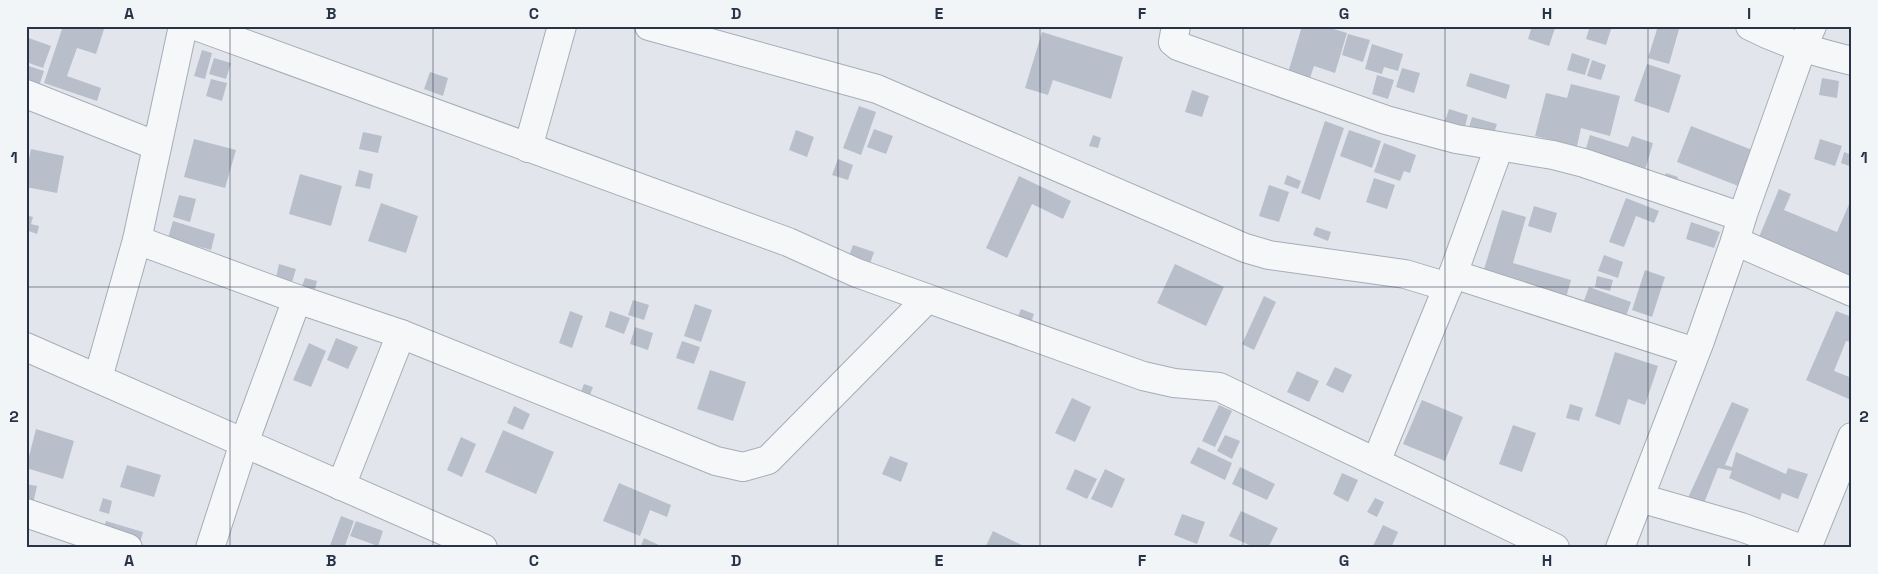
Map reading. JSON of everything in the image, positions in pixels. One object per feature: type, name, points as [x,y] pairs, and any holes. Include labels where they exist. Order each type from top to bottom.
[{"type":"street","points":[[98,378],[137,240],[183,26]]},
{"type":"street","points":[[196,26],[788,242],[857,273],[927,299],[1143,376],[1174,384],[1219,387],[1555,548]]},
{"type":"street","points":[[528,148],[562,26]]},
{"type":"street","points":[[649,26],[877,89],[1244,248],[1269,255],[1451,280],[1695,352]]},
{"type":"street","points":[[1176,26],[1173,42],[1178,46],[1386,120],[1456,139],[1553,155],[1584,163],[1739,229],[1852,292]]},
{"type":"street","points":[[1750,26],[1770,36],[1807,37],[1852,61]]},
{"type":"street","points":[[1620,548],[1695,352],[1807,37]]},
{"type":"street","points":[[26,94],[157,146]]},
{"type":"street","points":[[1376,462],[1451,280],[1499,147]]},
{"type":"street","points":[[137,240],[297,299],[401,334],[716,461],[743,467],[768,460],[927,299]]},
{"type":"street","points":[[210,548],[244,443],[297,299]]},
{"type":"street","points":[[341,486],[401,334]]},
{"type":"street","points":[[26,347],[483,548]]},
{"type":"street","points":[[1807,548],[1852,437]]},
{"type":"street","points":[[1640,498],[1741,527],[1799,548]]},
{"type":"street","points":[[26,513],[128,548]]},
{"type":"building","points":[[63,26],[105,26],[96,54],[77,48],[67,76],[101,88],[97,101],[44,83]]},
{"type":"building","points":[[1302,26],[1324,26],[1347,33],[1335,73],[1314,66],[1306,90],[1285,83]]},
{"type":"building","points":[[1532,26],[1555,28],[1549,46],[1528,39]]},
{"type":"building","points":[[1590,26],[1612,26],[1606,45],[1586,39]]},
{"type":"building","points":[[1658,26],[1680,26],[1669,64],[1648,58]]},
{"type":"building","points":[[1042,32],[1123,57],[1111,99],[1053,80],[1048,95],[1025,88]]},
{"type":"building","points":[[1348,34],[1370,40],[1363,62],[1342,55]]},
{"type":"building","points":[[26,37],[51,46],[43,68],[26,62]]},
{"type":"building","points":[[1372,44],[1403,54],[1398,71],[1384,67],[1382,74],[1365,69]]},
{"type":"building","points":[[202,50],[212,53],[205,79],[194,76]]},
{"type":"building","points":[[1572,53],[1590,59],[1585,75],[1567,70]]},
{"type":"building","points":[[214,58],[231,63],[226,79],[209,74]]},
{"type":"building","points":[[1592,60],[1606,65],[1601,80],[1587,76]]},
{"type":"building","points":[[1647,64],[1681,75],[1669,113],[1634,101]]},
{"type":"building","points":[[26,65],[44,71],[37,92],[26,89]]},
{"type":"building","points":[[1402,68],[1420,73],[1414,93],[1396,87]]},
{"type":"building","points":[[430,72],[448,78],[443,96],[424,89]]},
{"type":"building","points":[[1470,73],[1510,85],[1506,99],[1466,86]]},
{"type":"building","points":[[1377,75],[1394,80],[1388,99],[1372,94]]},
{"type":"building","points":[[1822,78],[1839,81],[1837,98],[1819,95]]},
{"type":"building","points":[[211,79],[227,83],[222,101],[206,96]]},
{"type":"building","points":[[1571,84],[1620,96],[1610,136],[1581,128],[1577,146],[1535,136],[1546,93],[1567,98]]},
{"type":"building","points":[[1192,90],[1209,96],[1202,117],[1185,112]]},
{"type":"building","points":[[859,106],[876,112],[861,155],[843,148]]},
{"type":"building","points":[[1449,109],[1468,115],[1463,134],[1443,128]]},
{"type":"building","points":[[1472,117],[1497,124],[1491,142],[1467,134]]},
{"type":"building","points":[[1325,121],[1344,128],[1320,200],[1301,193]]},
{"type":"building","points":[[1691,126],[1760,153],[1746,189],[1677,162]]},
{"type":"building","points":[[874,129],[893,136],[886,154],[867,147]]},
{"type":"building","points":[[796,130],[814,137],[807,157],[789,150]]},
{"type":"building","points":[[1349,130],[1381,141],[1372,168],[1340,156]]},
{"type":"building","points":[[363,132],[382,136],[378,153],[359,149]]},
{"type":"building","points":[[1093,135],[1101,138],[1098,148],[1089,146]]},
{"type":"building","points":[[1590,135],[1628,147],[1632,136],[1653,143],[1643,177],[1583,158]]},
{"type":"building","points":[[194,139],[236,150],[225,188],[184,177]]},
{"type":"building","points":[[1820,139],[1842,146],[1835,166],[1814,159]]},
{"type":"building","points":[[1384,143],[1416,155],[1410,173],[1404,171],[1400,181],[1374,172]]},
{"type":"building","points":[[31,149],[64,156],[57,193],[26,187],[26,173]]},
{"type":"building","points":[[1844,152],[1852,155],[1852,167],[1841,163]]},
{"type":"building","points":[[838,159],[853,165],[848,180],[832,175]]},
{"type":"building","points":[[359,170],[373,174],[370,189],[355,186]]},
{"type":"building","points":[[1666,173],[1678,177],[1673,192],[1661,188]]},
{"type":"building","points":[[300,174],[342,186],[331,226],[289,214]]},
{"type":"building","points":[[1287,175],[1301,181],[1298,189],[1284,184]]},
{"type":"building","points":[[1019,176],[1071,201],[1063,219],[1032,204],[1007,258],[986,248]]},
{"type":"building","points":[[1374,178],[1395,185],[1387,209],[1366,202]]},
{"type":"building","points":[[1269,185],[1289,192],[1279,222],[1259,216]]},
{"type":"building","points":[[1779,189],[1791,194],[1784,210],[1837,232],[1850,202],[1852,202],[1852,289],[1754,249]]},
{"type":"building","points":[[179,195],[196,199],[190,222],[173,217]]},
{"type":"building","points":[[1626,198],[1659,211],[1654,223],[1636,216],[1624,247],[1609,242]]},
{"type":"building","points":[[381,203],[418,216],[406,253],[368,241]]},
{"type":"building","points":[[1534,206],[1557,213],[1551,233],[1528,226]]},
{"type":"building","points":[[1502,210],[1526,217],[1513,263],[1571,280],[1565,301],[1482,276]]},
{"type":"building","points":[[26,215],[33,217],[31,224],[39,226],[37,234],[26,230]]},
{"type":"building","points":[[173,221],[215,234],[211,250],[168,238]]},
{"type":"building","points":[[1691,222],[1720,232],[1714,248],[1686,239]]},
{"type":"building","points":[[1316,227],[1331,232],[1328,241],[1313,235]]},
{"type":"building","points":[[853,245],[874,252],[867,272],[846,264]]},
{"type":"building","points":[[1604,255],[1623,262],[1618,278],[1598,271]]},
{"type":"building","points":[[279,264],[296,269],[292,282],[276,278]]},
{"type":"building","points":[[1175,264],[1224,287],[1206,326],[1157,303]]},
{"type":"building","points":[[1645,270],[1665,277],[1652,317],[1632,310]]},
{"type":"building","points":[[1597,276],[1613,280],[1610,291],[1595,287]]},
{"type":"building","points":[[305,278],[317,281],[315,289],[302,286]]},
{"type":"building","points":[[1589,287],[1631,302],[1624,322],[1582,306]]},
{"type":"building","points":[[1264,296],[1276,302],[1254,350],[1242,344]]},
{"type":"building","points":[[633,300],[649,305],[644,320],[628,315]]},
{"type":"building","points":[[695,304],[712,310],[701,342],[684,336]]},
{"type":"building","points":[[1021,309],[1034,314],[1029,329],[1015,324]]},
{"type":"building","points":[[570,311],[583,316],[572,348],[559,343]]},
{"type":"building","points":[[610,311],[630,318],[624,334],[605,327]]},
{"type":"building","points":[[1836,311],[1852,317],[1852,340],[1851,342],[1846,341],[1834,371],[1852,378],[1851,400],[1806,380]]},
{"type":"building","points":[[635,327],[653,333],[648,350],[630,344]]},
{"type":"building","points":[[336,338],[358,347],[348,369],[327,360]]},
{"type":"building","points":[[682,341],[700,347],[694,364],[676,358]]},
{"type":"building","points":[[309,343],[326,351],[311,387],[293,380]]},
{"type":"building","points":[[1615,352],[1658,366],[1645,405],[1628,399],[1620,425],[1595,416]]},
{"type":"building","points":[[1335,367],[1352,375],[1343,393],[1326,385]]},
{"type":"building","points":[[710,370],[746,382],[733,421],[697,409]]},
{"type":"building","points":[[1297,371],[1319,381],[1309,402],[1287,392]]},
{"type":"building","points":[[584,384],[593,387],[588,400],[579,397]]},
{"type":"building","points":[[1072,398],[1091,407],[1075,442],[1055,433]]},
{"type":"building","points":[[1422,400],[1463,417],[1445,461],[1403,444]]},
{"type":"building","points":[[1732,402],[1749,409],[1725,465],[1732,467],[1736,452],[1786,474],[1788,468],[1808,474],[1798,499],[1782,493],[1780,500],[1729,478],[1732,471],[1718,468],[1702,508],[1686,502]]},
{"type":"building","points":[[1570,404],[1583,408],[1579,421],[1566,418]]},
{"type":"building","points":[[1219,405],[1232,411],[1215,447],[1202,441]]},
{"type":"building","points":[[514,406],[530,414],[523,430],[507,423]]},
{"type":"building","points":[[1513,425],[1536,433],[1522,472],[1499,464]]},
{"type":"building","points":[[36,429],[74,441],[63,479],[26,468]]},
{"type":"building","points":[[503,430],[554,452],[536,494],[485,472]]},
{"type":"building","points":[[1225,435],[1240,441],[1232,459],[1217,451]]},
{"type":"building","points":[[461,437],[476,444],[462,477],[447,470]]},
{"type":"building","points":[[1198,447],[1232,463],[1225,480],[1190,463]]},
{"type":"building","points":[[890,456],[908,463],[901,482],[882,474]]},
{"type":"building","points":[[127,465],[161,475],[154,497],[120,487]]},
{"type":"building","points":[[1240,467],[1275,484],[1267,500],[1232,484]]},
{"type":"building","points":[[1075,469],[1097,479],[1087,499],[1066,489]]},
{"type":"building","points":[[1105,469],[1125,479],[1112,508],[1091,499]]},
{"type":"building","points":[[1342,473],[1358,480],[1348,502],[1333,494]]},
{"type":"building","points":[[619,483],[671,505],[667,517],[650,510],[640,536],[603,521]]},
{"type":"building","points":[[26,484],[37,486],[33,504],[26,502]]},
{"type":"building","points":[[103,498],[112,501],[109,514],[99,511]]},
{"type":"building","points":[[1375,498],[1384,502],[1377,517],[1367,512]]},
{"type":"building","points":[[1241,511],[1278,528],[1268,548],[1256,548],[1229,536]]},
{"type":"building","points":[[1182,514],[1205,522],[1197,544],[1174,535]]},
{"type":"building","points":[[341,516],[354,521],[344,548],[329,548]]},
{"type":"building","points":[[106,521],[143,532],[139,547],[101,536]]},
{"type":"building","points":[[356,521],[383,531],[378,546],[350,536]]},
{"type":"building","points":[[1383,525],[1398,532],[1391,548],[1372,548]]},
{"type":"building","points":[[993,531],[1028,548],[985,548]]},
{"type":"building","points":[[644,538],[665,548],[640,548]]}]
